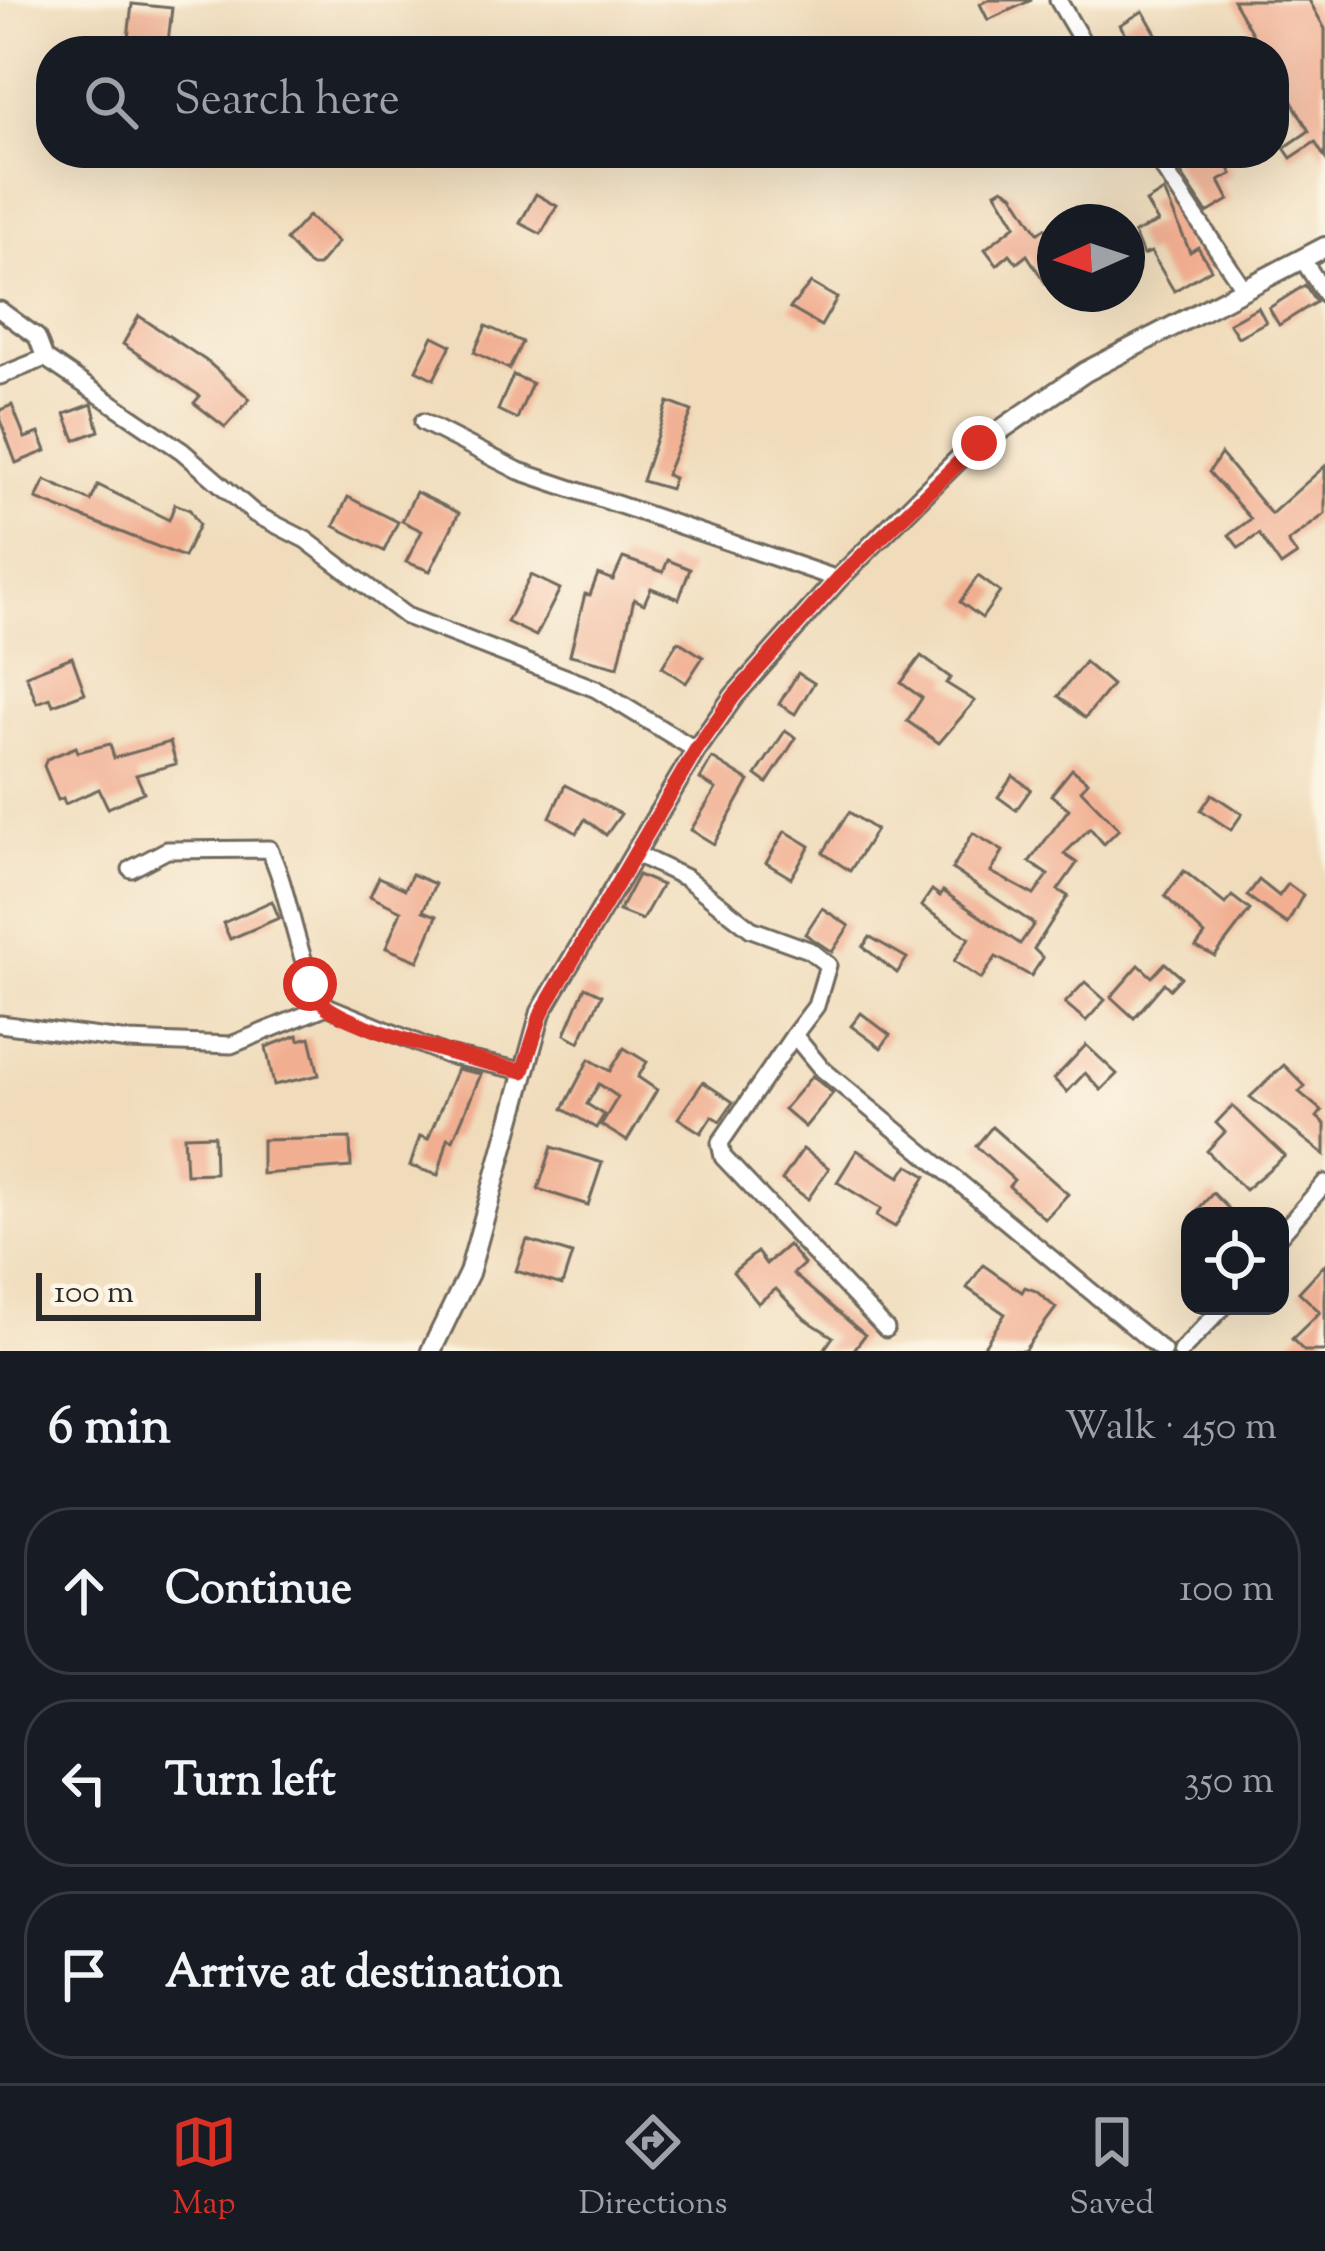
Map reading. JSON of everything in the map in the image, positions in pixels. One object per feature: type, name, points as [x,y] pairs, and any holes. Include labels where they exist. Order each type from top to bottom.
[{"type":"street","points":[[1058,0],[1079,36]]},
{"type":"street","points":[[1163,168],[1244,290]]},
{"type":"street","points":[[431,1351],[470,1273],[542,1012],[696,750],[734,696],[838,579],[979,443],[1085,372],[1325,247]]},
{"type":"street","points":[[1303,260],[1325,294]]},
{"type":"street","points":[[0,310],[37,337],[45,358],[406,616],[596,689],[696,750]]},
{"type":"street","points":[[0,376],[45,358]]},
{"type":"street","points":[[423,422],[519,471],[838,579]]},
{"type":"street","points":[[131,869],[167,850],[269,849],[286,884],[310,984],[327,1006],[447,1054],[523,1071]]},
{"type":"street","points":[[636,854],[686,878],[751,929],[809,950],[828,965],[816,1006],[730,1122],[720,1143],[723,1156],[886,1329]]},
{"type":"street","points":[[0,1024],[129,1041],[231,1045],[327,1006]]},
{"type":"street","points":[[794,1035],[821,1068],[1163,1351]]},
{"type":"street","points":[[1289,1225],[1325,1183]]},
{"type":"street","points":[[1181,1351],[1215,1315]]},
{"type":"building","points":[[1032,0],[988,20],[980,4]]},
{"type":"building","points":[[1233,0],[1309,0],[1325,29],[1325,158],[1315,142],[1289,155],[1289,145],[1309,131],[1289,97],[1289,36],[1253,36]]},
{"type":"building","points":[[132,4],[172,8],[169,36],[128,36]]},
{"type":"building","points":[[1143,11],[1157,36],[1127,36],[1120,25]]},
{"type":"building","points":[[1178,168],[1229,168],[1232,174],[1219,181],[1229,200],[1207,213]]},
{"type":"building","points":[[1003,188],[1013,194],[1037,231],[1037,270],[1027,255],[1017,263],[1010,254],[997,265],[985,249],[1016,225],[996,192]]},
{"type":"building","points":[[1164,191],[1190,252],[1198,247],[1211,269],[1174,291],[1151,252],[1145,254],[1145,228],[1158,222],[1146,202]]},
{"type":"building","points":[[536,194],[557,206],[541,234],[520,223]]},
{"type":"building","points":[[308,216],[338,242],[318,266],[310,266],[286,240]]},
{"type":"building","points":[[811,283],[837,298],[821,326],[790,308]]},
{"type":"building","points":[[1305,285],[1316,302],[1279,325],[1269,308]]},
{"type":"building","points":[[1258,307],[1266,322],[1238,337],[1229,323]]},
{"type":"building","points":[[139,316],[208,362],[250,399],[225,427],[194,403],[200,396],[123,344]]},
{"type":"building","points":[[486,326],[522,342],[509,369],[474,352]]},
{"type":"building","points":[[433,336],[451,345],[434,379],[416,370]]},
{"type":"building","points":[[513,375],[532,383],[517,419],[498,410]]},
{"type":"building","points":[[668,402],[692,411],[666,475],[674,478],[670,489],[642,481]]},
{"type":"building","points":[[92,404],[99,431],[75,440],[65,414]]},
{"type":"building","points":[[12,405],[25,438],[39,433],[46,451],[16,463],[0,420],[0,410]]},
{"type":"building","points":[[1221,454],[1271,514],[1325,466],[1325,514],[1288,542],[1297,555],[1281,566],[1259,534],[1239,548],[1229,535],[1251,519],[1209,472]]},
{"type":"building","points":[[45,480],[91,501],[98,485],[169,520],[175,504],[190,510],[199,525],[184,557],[36,499]]},
{"type":"building","points":[[416,492],[459,513],[430,571],[406,562],[422,531],[402,521]]},
{"type":"building","points":[[348,497],[398,522],[384,551],[334,526]]},
{"type":"building","points":[[623,558],[663,572],[668,560],[690,569],[679,599],[651,588],[644,604],[634,599],[618,667],[570,655],[585,594],[590,595],[598,574],[613,580]]},
{"type":"building","points":[[531,575],[560,589],[536,636],[507,622]]},
{"type":"building","points":[[978,576],[1000,592],[982,618],[960,602]]},
{"type":"building","points":[[678,641],[703,657],[686,683],[662,667]]},
{"type":"building","points":[[921,656],[951,678],[946,683],[975,701],[939,743],[907,721],[922,698],[901,683]]},
{"type":"building","points":[[72,657],[85,693],[53,705],[50,698],[37,703],[26,675]]},
{"type":"building","points":[[1085,662],[1112,685],[1085,718],[1058,696]]},
{"type":"building","points":[[798,673],[814,683],[795,714],[779,704]]},
{"type":"building","points":[[785,731],[796,738],[767,783],[756,775]]},
{"type":"building","points":[[170,742],[176,764],[136,775],[144,792],[108,808],[99,789],[65,804],[63,798],[58,800],[44,766],[47,759],[76,747],[78,752],[110,744],[114,758]]},
{"type":"building","points":[[712,758],[749,781],[714,844],[691,830],[716,789],[700,779]]},
{"type":"building","points":[[1072,769],[1088,782],[1081,790],[1119,829],[1104,844],[1090,828],[1064,854],[1077,863],[1058,890],[1068,896],[1034,949],[1043,958],[1031,976],[996,957],[981,979],[954,961],[969,938],[921,906],[932,890],[940,896],[943,891],[1020,944],[1034,924],[952,869],[973,833],[1003,851],[991,872],[1034,895],[1048,875],[1029,862],[1069,809],[1051,795]]},
{"type":"building","points":[[1013,776],[1031,789],[1016,810],[998,797]]},
{"type":"building","points":[[565,785],[621,814],[606,835],[585,819],[577,833],[550,817]]},
{"type":"building","points":[[1212,794],[1242,814],[1231,830],[1201,810]]},
{"type":"building","points":[[849,812],[876,830],[850,871],[823,853]]},
{"type":"building","points":[[785,831],[810,846],[791,878],[766,863]]},
{"type":"building","points":[[1184,871],[1225,904],[1232,896],[1250,910],[1215,956],[1196,947],[1205,935],[1165,896]]},
{"type":"building","points":[[412,874],[435,884],[423,911],[437,916],[418,961],[386,948],[401,911],[370,896],[379,877],[405,889]]},
{"type":"building","points":[[638,875],[662,885],[642,920],[619,911]]},
{"type":"building","points":[[1259,880],[1279,896],[1288,884],[1303,895],[1287,924],[1247,896]]},
{"type":"building","points":[[272,901],[279,918],[230,939],[223,923]]},
{"type":"building","points":[[822,908],[849,926],[832,952],[805,934]]},
{"type":"building","points":[[870,937],[907,958],[897,973],[863,947]]},
{"type":"building","points":[[1165,963],[1181,977],[1170,989],[1164,983],[1134,1018],[1111,997],[1139,965],[1152,977]]},
{"type":"building","points":[[1085,982],[1105,1000],[1086,1021],[1065,1003]]},
{"type":"building","points":[[585,987],[602,995],[579,1042],[565,1034]]},
{"type":"building","points":[[861,1013],[890,1035],[881,1048],[851,1026]]},
{"type":"building","points":[[298,1035],[299,1040],[310,1037],[319,1075],[274,1085],[266,1047]]},
{"type":"building","points":[[1086,1045],[1117,1074],[1101,1090],[1085,1073],[1067,1092],[1054,1079]]},
{"type":"building","points":[[624,1048],[647,1062],[638,1077],[657,1090],[627,1141],[601,1125],[618,1097],[599,1084],[587,1104],[604,1115],[596,1128],[563,1109],[589,1059],[610,1071]]},
{"type":"building","points":[[1284,1065],[1305,1086],[1299,1092],[1322,1111],[1317,1117],[1325,1124],[1325,1155],[1250,1097]]},
{"type":"building","points":[[457,1069],[481,1074],[453,1140],[448,1138],[438,1175],[410,1166],[420,1136],[428,1139]]},
{"type":"building","points":[[812,1076],[833,1093],[805,1127],[784,1109]]},
{"type":"building","points":[[703,1082],[733,1102],[720,1121],[712,1116],[701,1133],[678,1118]]},
{"type":"building","points":[[1232,1106],[1285,1156],[1245,1190],[1207,1151],[1225,1132],[1216,1123]]},
{"type":"building","points":[[992,1127],[1068,1194],[1045,1219],[1009,1186],[1014,1180],[976,1146]]},
{"type":"building","points":[[214,1135],[215,1173],[186,1174],[184,1136]]},
{"type":"building","points":[[350,1138],[351,1167],[262,1174],[262,1140]]},
{"type":"building","points":[[552,1147],[602,1163],[588,1205],[538,1189]]},
{"type":"building","points":[[803,1149],[829,1168],[808,1199],[782,1180]]},
{"type":"building","points":[[857,1150],[900,1177],[908,1165],[926,1176],[895,1227],[876,1216],[881,1209],[837,1182]]},
{"type":"building","points":[[1213,1193],[1227,1207],[1200,1207]]},
{"type":"building","points":[[527,1240],[572,1254],[562,1285],[516,1271]]},
{"type":"building","points":[[788,1245],[804,1264],[793,1274],[865,1335],[853,1351],[823,1351],[833,1337],[805,1319],[776,1289],[758,1303],[733,1272],[757,1252],[766,1264]]},
{"type":"building","points":[[1325,1264],[1325,1351],[1304,1351],[1292,1339],[1320,1312],[1299,1292]]},
{"type":"building","points":[[983,1265],[1022,1292],[1025,1287],[1036,1291],[1056,1308],[1024,1351],[981,1351],[1005,1314],[967,1288]]},
{"type":"route","points":[[310,984],[327,1006],[364,1023],[415,1038],[447,1054],[523,1071],[542,1012],[696,750],[734,696],[838,579],[943,472],[979,443]]}]
